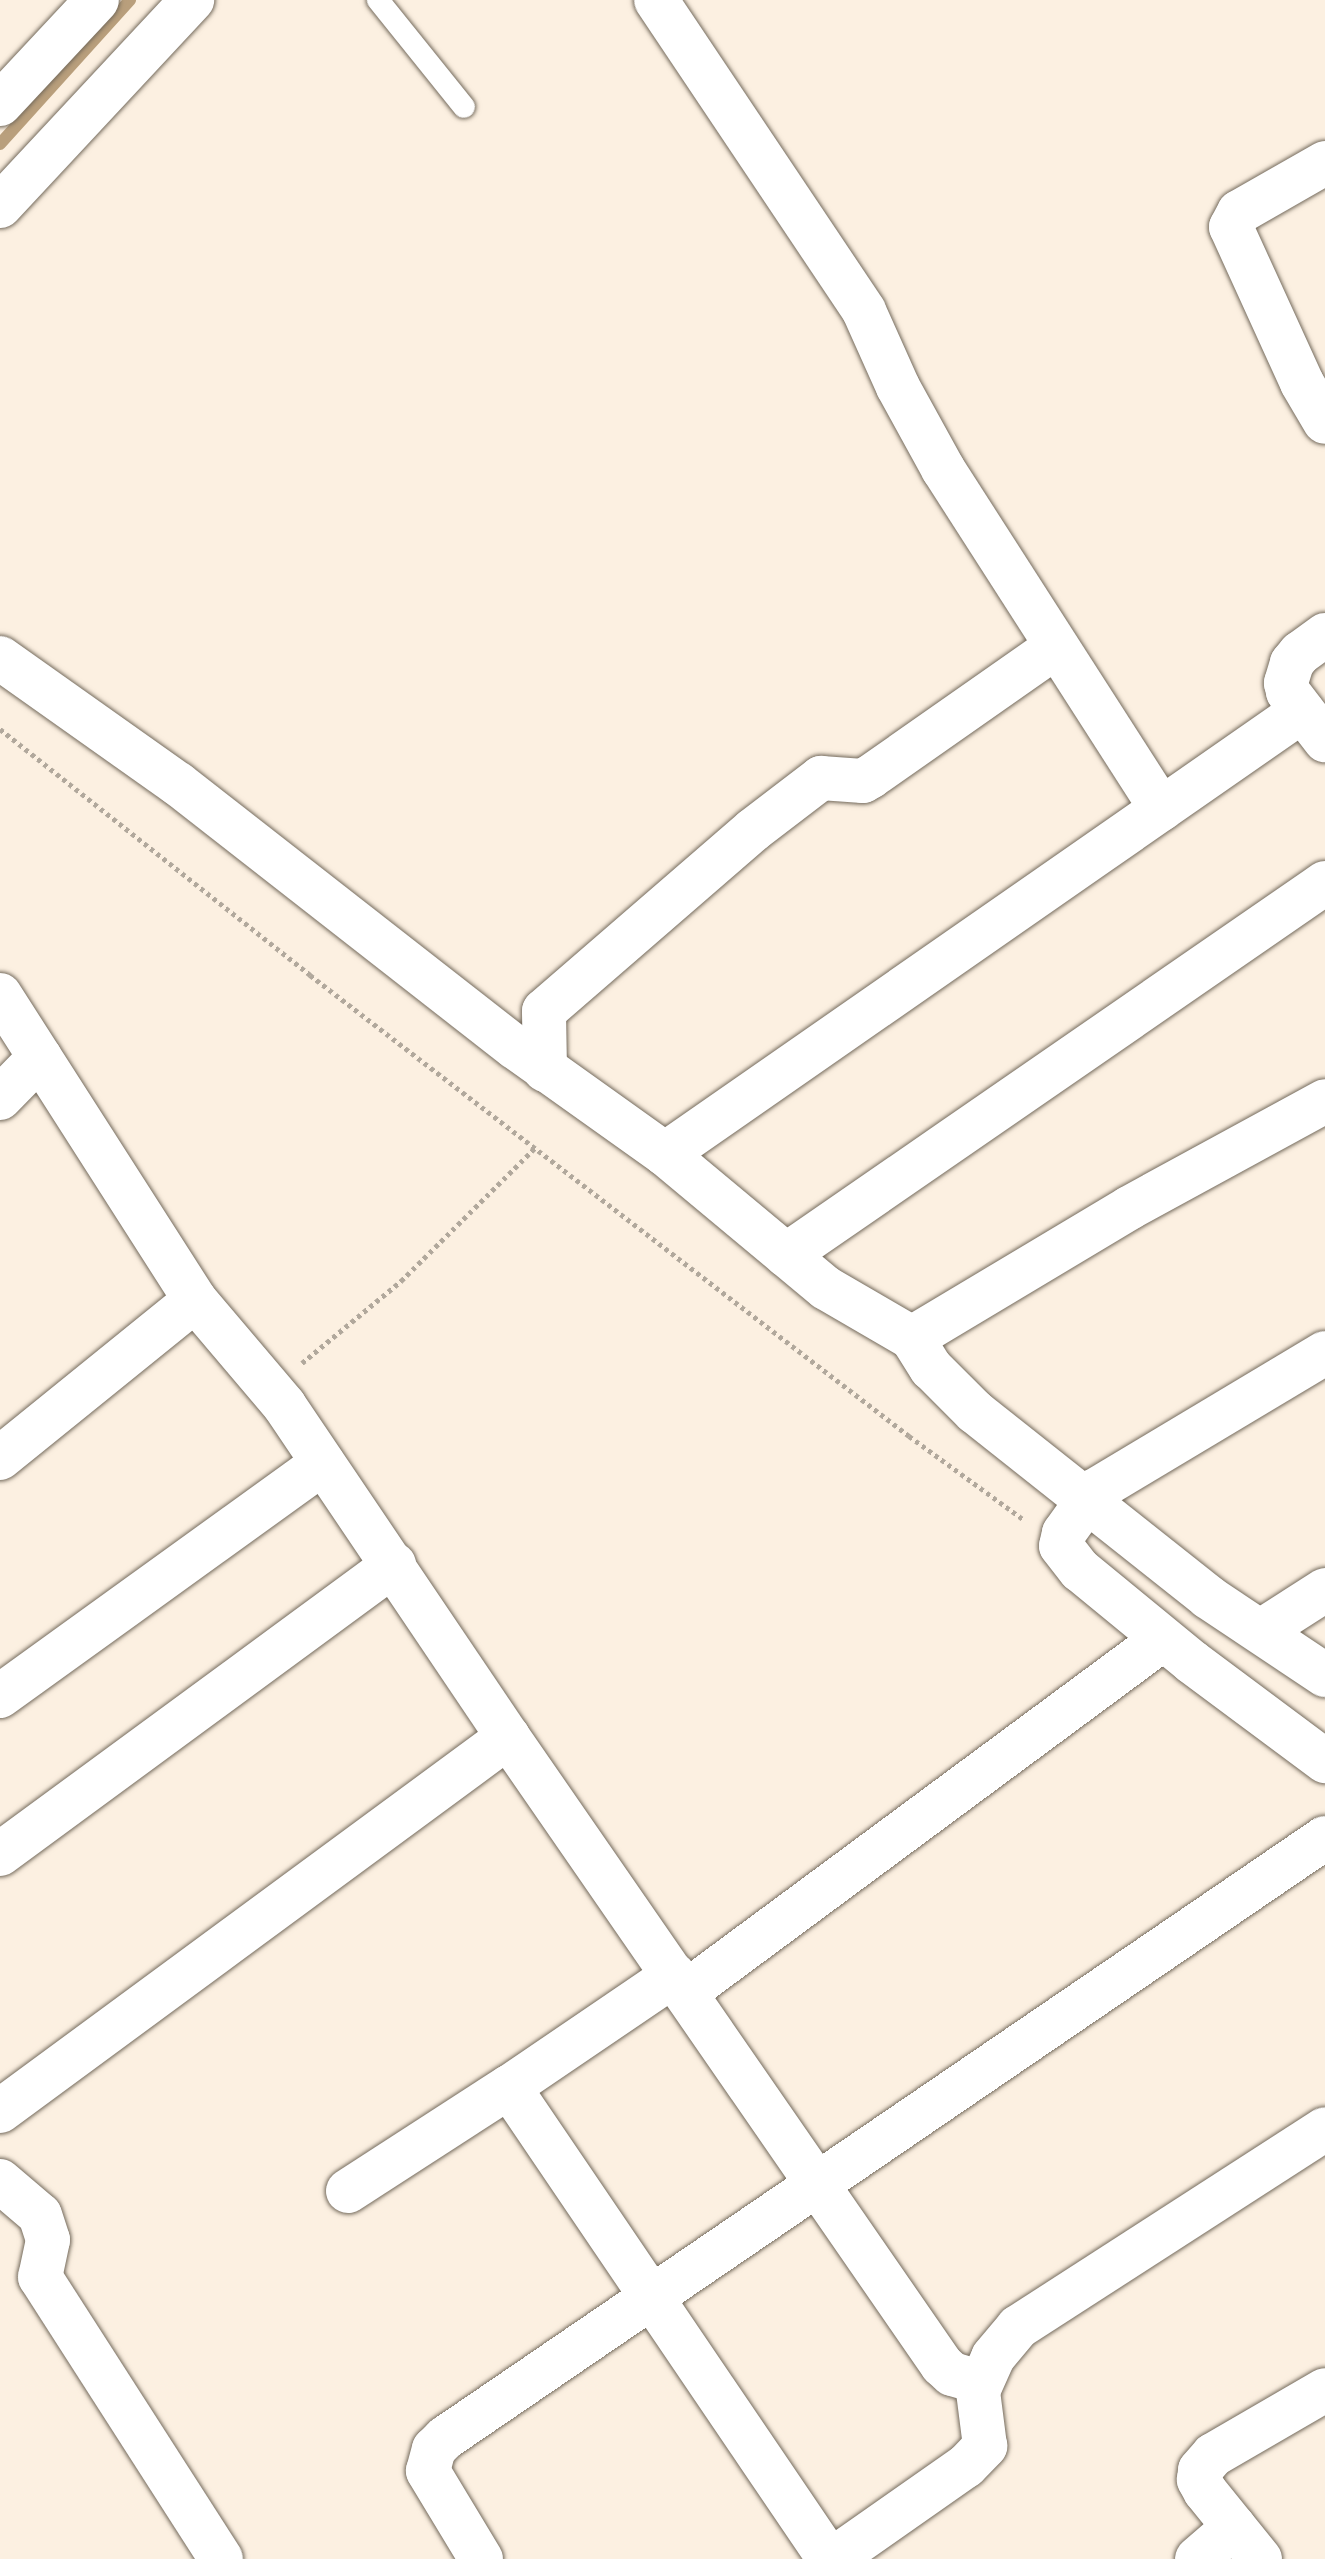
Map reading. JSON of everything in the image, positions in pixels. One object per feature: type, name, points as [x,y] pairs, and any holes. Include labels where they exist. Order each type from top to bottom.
[{"type":"street","points":[[0,104],[97,0]]},
{"type":"street","points":[[0,206],[192,0]]},
{"type":"street","points":[[656,0],[864,311],[898,387],[943,469],[1161,809]]},
{"type":"street","points":[[1325,163],[1239,212],[1231,221],[1232,236],[1313,377],[1325,422]]},
{"type":"street","points":[[665,1154],[1161,809],[1314,725],[1288,692],[1287,673],[1300,653],[1325,635]]},
{"type":"street","points":[[545,1070],[544,1011],[753,830],[821,778],[863,781],[870,777],[1056,647]]},
{"type":"street","points":[[0,658],[178,784],[545,1070],[665,1154],[826,1288],[912,1338],[951,1390],[1072,1524],[1208,1597],[1325,1675]]},
{"type":"street","points":[[786,1255],[1325,883]]},
{"type":"street","points":[[0,995],[195,1300],[271,1390],[323,1463],[508,1737],[942,2365],[952,2374],[980,2382]]},
{"type":"street","points":[[0,1098],[40,1057]]},
{"type":"street","points":[[912,1338],[1129,1208],[1325,1101]]},
{"type":"street","points":[[0,1458],[195,1300]]},
{"type":"street","points":[[1325,1353],[1094,1491],[1072,1524],[1080,1570],[1163,1639],[1325,1761]]},
{"type":"street","points":[[0,1696],[323,1463]]},
{"type":"street","points":[[0,1854],[394,1565]]},
{"type":"street","points":[[1261,1631],[1325,1590]]},
{"type":"street","points":[[348,2191],[509,2087],[680,1984],[1163,1639]]},
{"type":"street","points":[[0,2111],[508,1737]]},
{"type":"street","points":[[481,2559],[433,2485],[428,2471],[434,2449],[1325,1838]]},
{"type":"street","points":[[509,2087],[649,2299],[831,2559],[966,2466],[985,2446],[977,2402],[980,2382],[1004,2341],[1018,2327],[1325,2129]]},
{"type":"street","points":[[0,2181],[40,2215],[48,2240],[40,2277],[221,2559]]},
{"type":"street","points":[[1197,2559],[1247,2543],[1199,2480],[1206,2461],[1325,2390]]},
{"type":"lane","points":[[378,0],[464,107]]},
{"type":"path","points":[[0,729],[909,1436],[1072,1524]]},
{"type":"path","points":[[271,1390],[401,1281],[535,1148]]},
{"type":"waterway","points":[[0,144],[130,0]]}]
